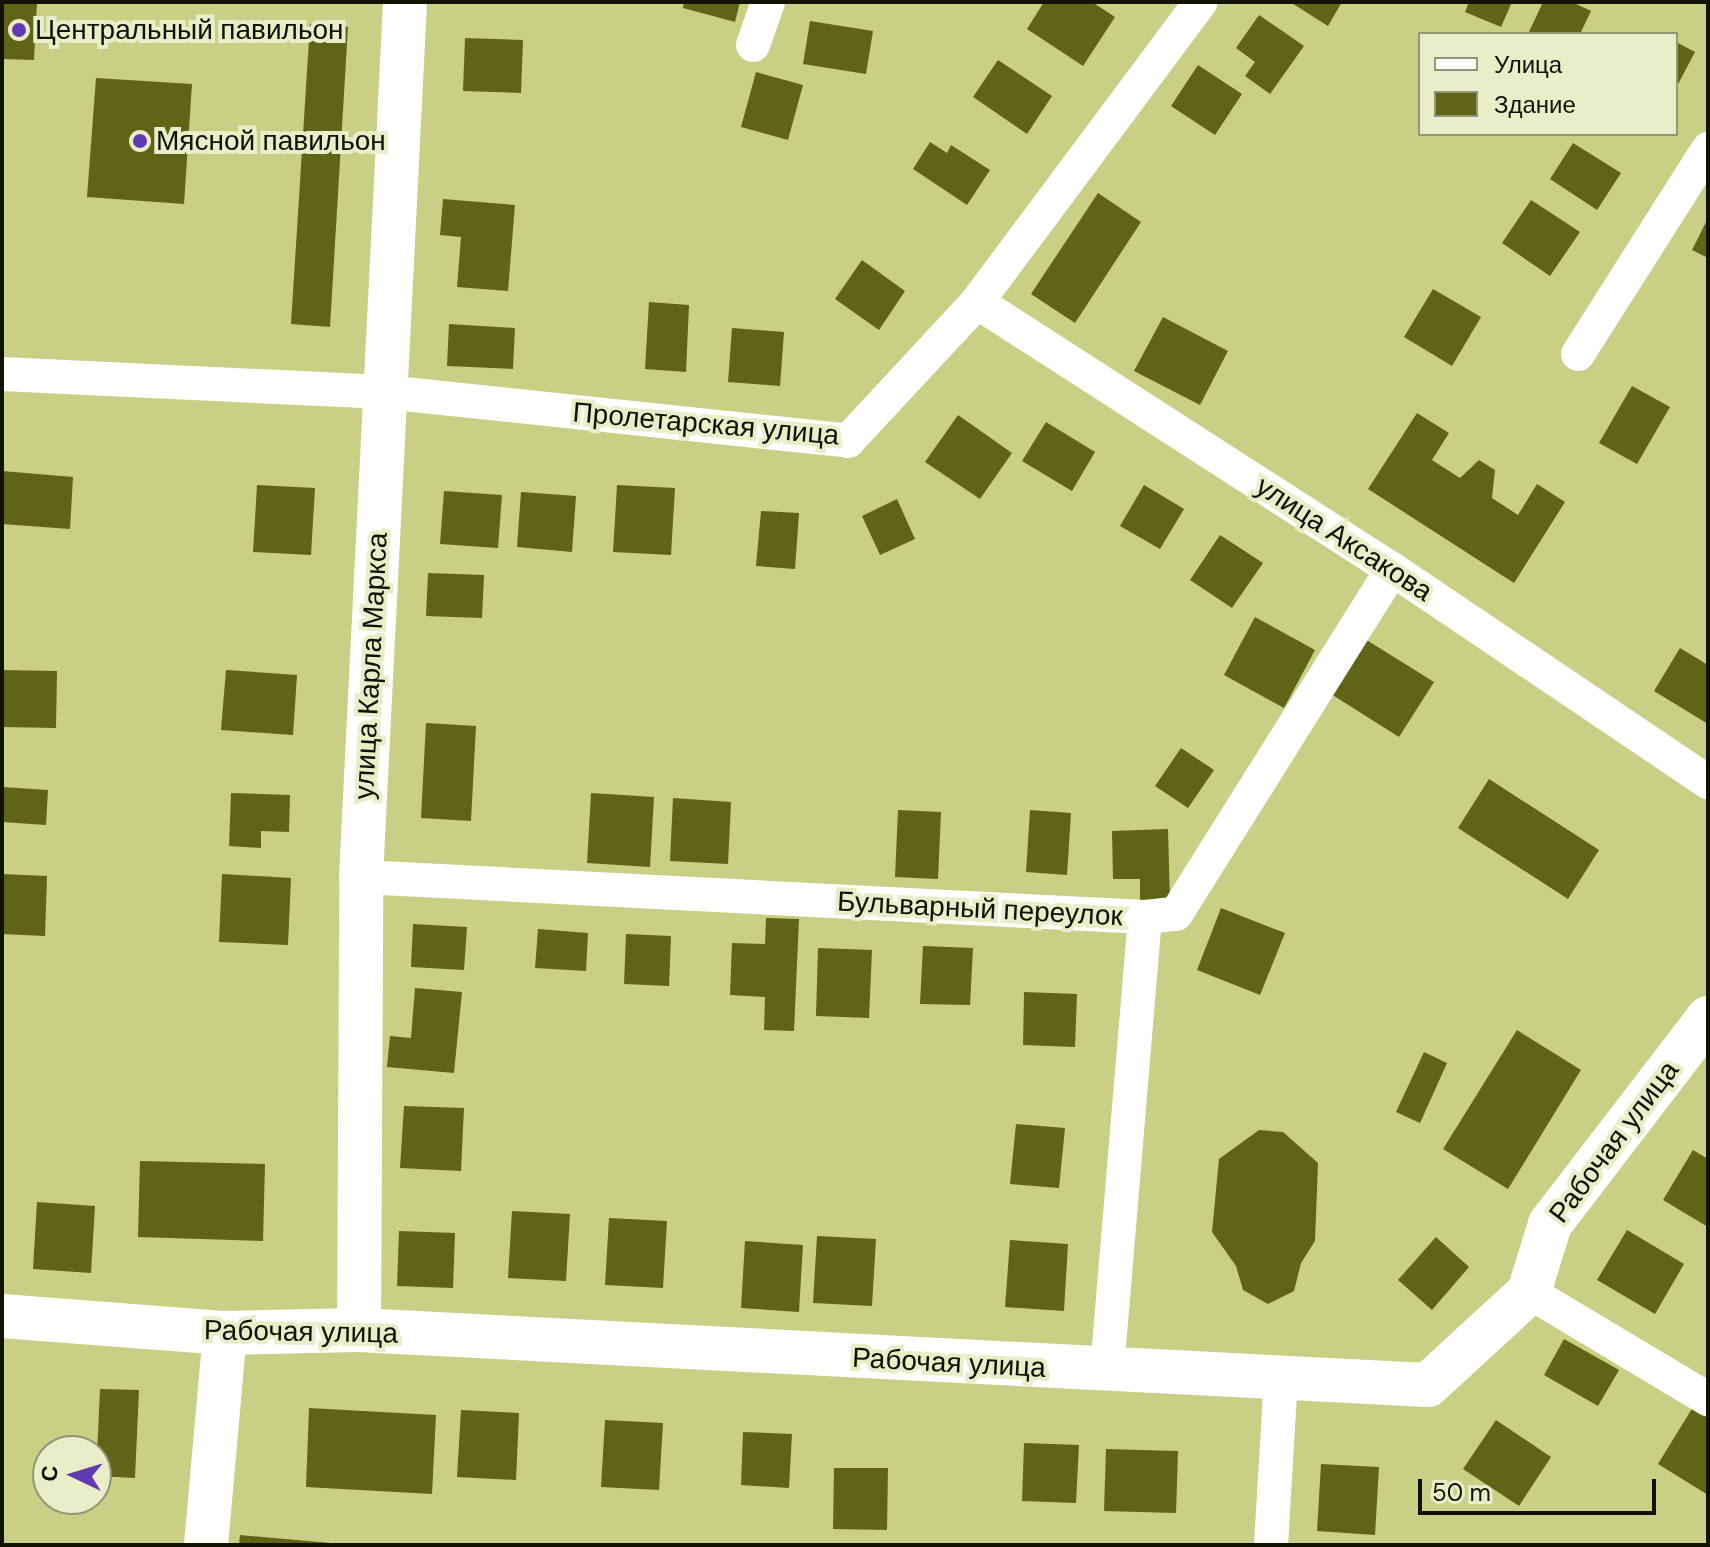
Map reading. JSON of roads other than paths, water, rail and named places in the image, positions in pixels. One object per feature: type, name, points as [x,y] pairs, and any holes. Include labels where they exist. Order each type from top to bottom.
[{"type":"street","name":"улица Карла Маркса","points":[[359,1330],[361,877],[405,2]]},
{"type":"street","points":[[753,45],[768,2]]},
{"type":"street","name":"Пролетарская улица","points":[[2,374],[385,392],[848,441],[977,302],[1201,2]]},
{"type":"street","points":[[1578,354],[1708,149]]},
{"type":"street","name":"улица Аксакова","points":[[977,302],[1392,569],[1708,782]]},
{"type":"street","points":[[1145,917],[1176,914],[1392,569]]},
{"type":"street","name":"Бульварный переулок","points":[[361,877],[1145,917],[1107,1371]]},
{"type":"street","name":"Рабочая улица","points":[[2,1316],[225,1333],[359,1330],[1107,1371],[1428,1385],[1529,1292],[1550,1224],[1708,1018]]},
{"type":"street","points":[[1529,1292],[1708,1399]]},
{"type":"street","points":[[206,1545],[225,1333]]},
{"type":"street","points":[[1271,1545],[1281,1378]]},
{"type":"place","name":"Центральный павильон","points":[[19,30]]},
{"type":"place","name":"Мясной павильон","points":[[140,141]]}]
